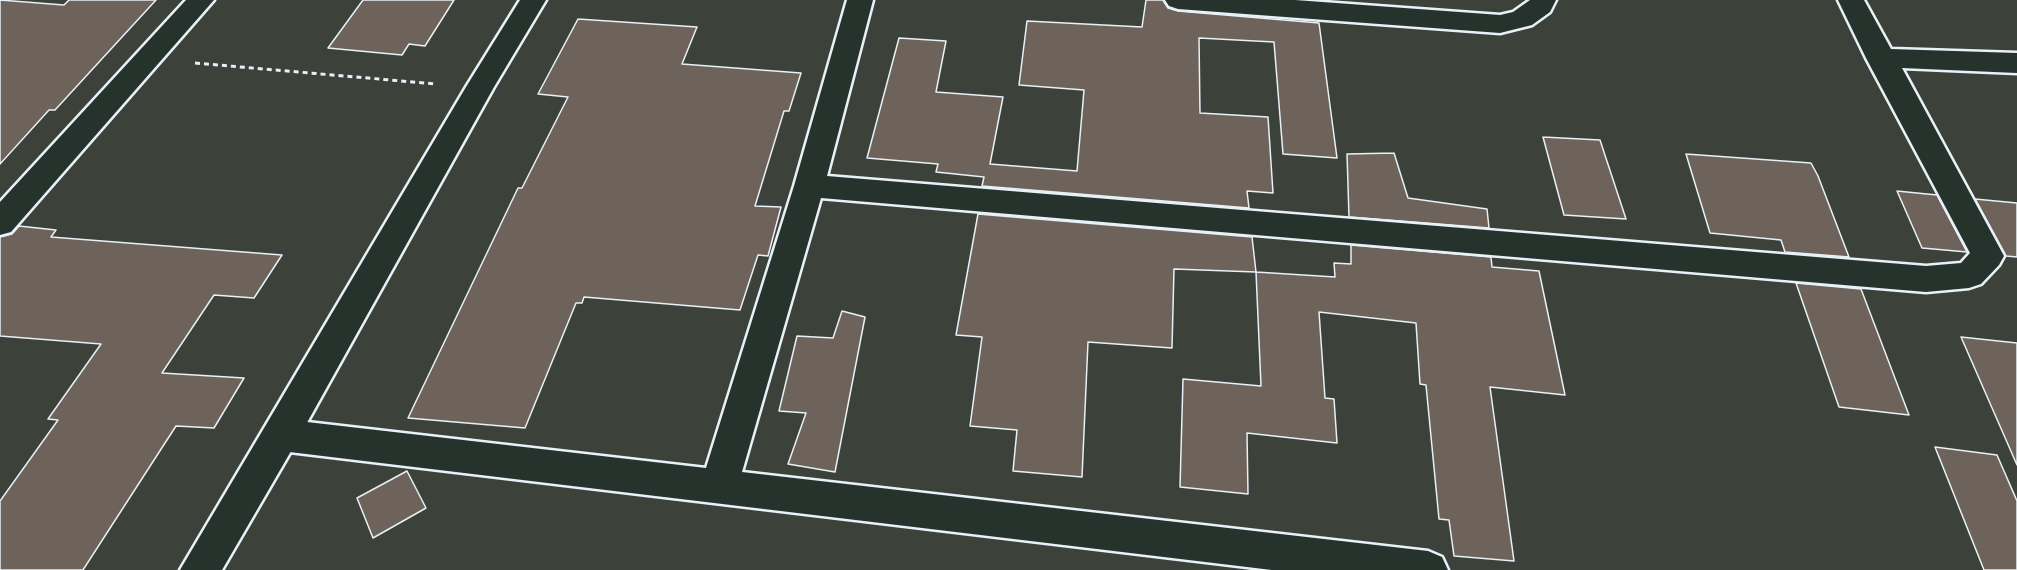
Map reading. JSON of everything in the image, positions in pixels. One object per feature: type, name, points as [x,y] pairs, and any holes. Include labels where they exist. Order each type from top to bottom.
[{"type":"street","points":[[0,223],[150,60],[201,0]]},
{"type":"street","points":[[200,570],[281,435],[480,87],[533,0]]},
{"type":"street","points":[[719,487],[860,0]]},
{"type":"street","points":[[1178,0],[1500,24],[1522,19],[1541,6],[1543,0]]},
{"type":"street","points":[[808,186],[1926,279],[1969,275],[1988,256],[1851,0]]},
{"type":"street","points":[[1880,58],[2017,63]]},
{"type":"street","points":[[281,435],[1428,570]]},
{"type":"path","points":[[150,60],[480,87]]},
{"type":"building","points":[[0,0],[64,5],[69,0],[156,0],[55,110],[49,110],[0,164]]},
{"type":"building","points":[[363,0],[454,0],[425,46],[409,44],[402,55],[328,48]]},
{"type":"building","points":[[1146,0],[1163,0],[1168,8],[1178,11],[1319,23],[1337,158],[1283,154],[1274,42],[1199,38],[1200,113],[1268,117],[1273,193],[1247,191],[1249,208],[982,186],[984,177],[936,172],[938,164],[867,158],[899,38],[946,41],[936,92],[1003,97],[990,164],[1077,171],[1084,90],[1019,85],[1027,21],[1142,27]]},
{"type":"building","points":[[578,19],[697,27],[682,64],[801,73],[789,111],[784,111],[755,206],[781,207],[768,256],[758,255],[740,310],[584,297],[582,303],[576,303],[525,428],[408,418],[518,188],[522,188],[568,97],[538,94]]},
{"type":"building","points":[[1543,137],[1600,140],[1626,219],[1564,215]]},
{"type":"building","points":[[1394,153],[1408,198],[1487,209],[1489,228],[1349,217],[1347,154]]},
{"type":"building","points":[[1686,154],[1811,163],[1849,257],[1785,252],[1781,240],[1710,233]]},
{"type":"building","points":[[1897,191],[1937,195],[1967,252],[1922,248]]},
{"type":"building","points":[[1975,199],[2017,203],[2017,257],[2006,256]]},
{"type":"building","points":[[978,214],[1252,237],[1256,272],[1174,269],[1172,348],[1088,342],[1082,477],[1013,471],[1017,430],[970,426],[982,337],[956,335]]},
{"type":"building","points":[[19,226],[56,230],[51,237],[282,255],[254,298],[214,295],[162,373],[244,378],[214,428],[176,426],[83,570],[0,570],[0,501],[58,420],[48,419],[101,344],[0,336],[0,237],[12,234]]},
{"type":"building","points":[[1351,245],[1491,257],[1492,267],[1539,271],[1565,395],[1490,387],[1514,561],[1454,556],[1449,520],[1439,519],[1426,385],[1420,384],[1416,323],[1319,312],[1325,398],[1334,399],[1337,443],[1247,433],[1248,494],[1180,487],[1183,379],[1261,386],[1256,272],[1335,277],[1334,263],[1351,264]]},
{"type":"building","points":[[1796,283],[1861,289],[1909,415],[1839,407]]},
{"type":"building","points":[[842,311],[865,317],[835,472],[788,464],[806,413],[779,411],[797,336],[833,338]]},
{"type":"building","points":[[1961,337],[2017,343],[2017,465]]},
{"type":"building","points":[[1935,447],[1997,455],[2017,501],[2017,570],[1984,570]]},
{"type":"building","points":[[407,471],[426,508],[373,538],[357,498]]}]
